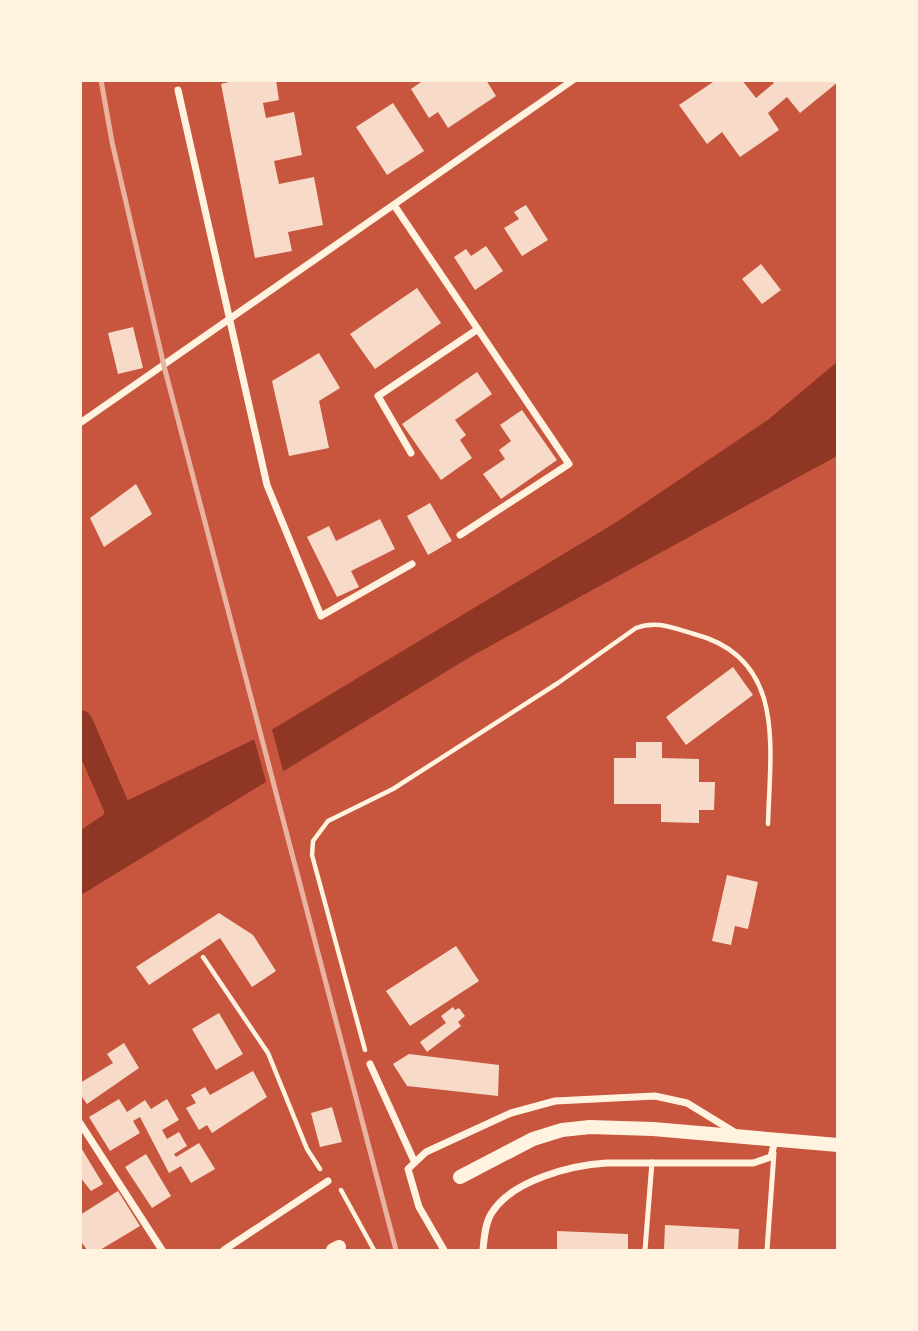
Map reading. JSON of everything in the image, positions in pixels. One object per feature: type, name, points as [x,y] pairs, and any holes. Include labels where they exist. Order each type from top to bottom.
[{"type":"main road","points":[[460,1177],[533,1139],[562,1130],[615,1126],[743,1137],[775,1145],[838,1145]]},
{"type":"street","points":[[80,423],[573,80]]},
{"type":"street","points":[[178,90],[267,485],[321,616],[412,564]]},
{"type":"street","points":[[394,205],[569,464],[460,535]]},
{"type":"street","points":[[411,453],[378,396],[478,329]]},
{"type":"street","points":[[370,1064],[414,1161]]},
{"type":"street","points":[[444,1251],[419,1207],[408,1169],[426,1152],[511,1113],[555,1101],[655,1096],[687,1103],[743,1137]]},
{"type":"street","points":[[80,1123],[162,1251]]},
{"type":"street","points":[[483,1251],[489,1217],[521,1188],[548,1174],[589,1164],[652,1162],[742,1165],[771,1157],[775,1145]]},
{"type":"street","points":[[224,1251],[328,1181]]},
{"type":"lane","points":[[767,1251],[775,1145]]},
{"type":"lane","points":[[645,1251],[652,1162]]},
{"type":"path","points":[[370,1064],[312,855],[319,830],[328,821],[393,789],[425,769],[636,628],[650,623],[665,625],[724,644],[735,651],[748,668],[764,694],[769,712],[768,824]]},
{"type":"path","points":[[203,957],[268,1053],[307,1149],[328,1181],[341,1191],[374,1251]]},
{"type":"shaded area","points":[[837,362],[837,456],[470,657],[81,895],[81,830],[116,806],[263,735],[615,523],[769,419]]},
{"type":"pier","points":[[271,726],[284,774],[267,785],[253,735]]},
{"type":"building","points":[[237,80],[276,80],[279,100],[263,103],[266,118],[294,112],[302,155],[274,161],[279,184],[314,177],[323,225],[288,232],[292,251],[255,258],[221,84]]},
{"type":"building","points":[[424,80],[486,80],[496,96],[448,128],[438,112],[429,118],[411,89]]},
{"type":"building","points":[[716,80],[742,80],[756,98],[774,83],[772,80],[838,82],[800,113],[787,97],[768,113],[779,130],[740,157],[722,132],[707,144],[679,105]]},
{"type":"building","points":[[393,103],[424,151],[387,175],[356,127]]},
{"type":"building","points":[[526,205],[548,240],[522,256],[504,228],[519,219],[514,212]]},
{"type":"building","points":[[486,246],[503,271],[475,290],[454,257],[466,249],[471,256]]},
{"type":"building","points":[[761,264],[781,290],[762,304],[742,279]]},
{"type":"building","points":[[417,288],[441,323],[375,369],[350,334]]},
{"type":"building","points":[[133,327],[143,368],[118,374],[108,333]]},
{"type":"building","points":[[319,353],[340,388],[319,401],[329,448],[289,456],[272,381]]},
{"type":"building","points":[[477,372],[492,394],[455,420],[466,435],[460,440],[472,458],[441,480],[402,424]]},
{"type":"building","points":[[522,410],[557,460],[501,499],[483,474],[505,459],[499,450],[511,441],[500,425]]},
{"type":"building","points":[[136,484],[152,514],[104,547],[90,518]]},
{"type":"building","points":[[430,503],[452,541],[428,555],[407,516]]},
{"type":"building","points":[[380,519],[395,549],[351,571],[359,587],[337,597],[307,537],[329,526],[336,541]]},
{"type":"building","points":[[733,667],[753,695],[686,745],[666,717]]},
{"type":"building","points":[[636,742],[662,742],[662,758],[699,759],[699,782],[715,782],[714,810],[699,810],[699,823],[661,822],[661,804],[614,804],[614,758],[636,758]]},
{"type":"building","points":[[727,875],[758,882],[748,929],[735,926],[731,945],[712,941]]},
{"type":"building","points":[[219,913],[253,935],[276,971],[252,987],[220,938],[149,985],[136,967]]},
{"type":"building","points":[[456,946],[479,981],[410,1026],[386,991]]},
{"type":"building","points":[[453,1007],[455,1010],[459,1008],[465,1016],[458,1022],[461,1026],[427,1052],[420,1042],[446,1023],[441,1016]]},
{"type":"building","points":[[219,1013],[243,1054],[216,1070],[192,1029]]},
{"type":"building","points":[[124,1043],[139,1068],[87,1104],[80,1094],[80,1083],[113,1063],[107,1054]]},
{"type":"building","points":[[409,1054],[499,1065],[498,1096],[407,1086],[393,1064]]},
{"type":"building","points":[[253,1071],[267,1097],[212,1133],[207,1125],[199,1130],[186,1108],[196,1103],[191,1095],[205,1087],[210,1095]]},
{"type":"building","points":[[119,1099],[127,1112],[145,1100],[151,1109],[167,1099],[179,1120],[162,1130],[167,1139],[179,1132],[187,1146],[174,1154],[176,1157],[199,1143],[215,1169],[191,1183],[181,1166],[169,1173],[140,1117],[133,1121],[140,1133],[110,1151],[89,1117]]},
{"type":"building","points":[[332,1107],[342,1142],[320,1147],[311,1113]]},
{"type":"building","points":[[80,1146],[103,1184],[91,1191],[80,1177]]},
{"type":"building","points":[[146,1154],[171,1196],[152,1208],[125,1167]]},
{"type":"building","points":[[118,1191],[140,1226],[100,1250],[87,1250],[80,1240],[80,1215]]},
{"type":"building","points":[[665,1225],[739,1229],[738,1250],[664,1250]]},
{"type":"building","points":[[557,1231],[628,1234],[628,1250],[557,1250]]},
{"type":"waterway","points":[[80,723],[116,806],[124,838]]},
{"type":"railway","points":[[101,80],[112,142],[164,366],[396,1250]]}]
